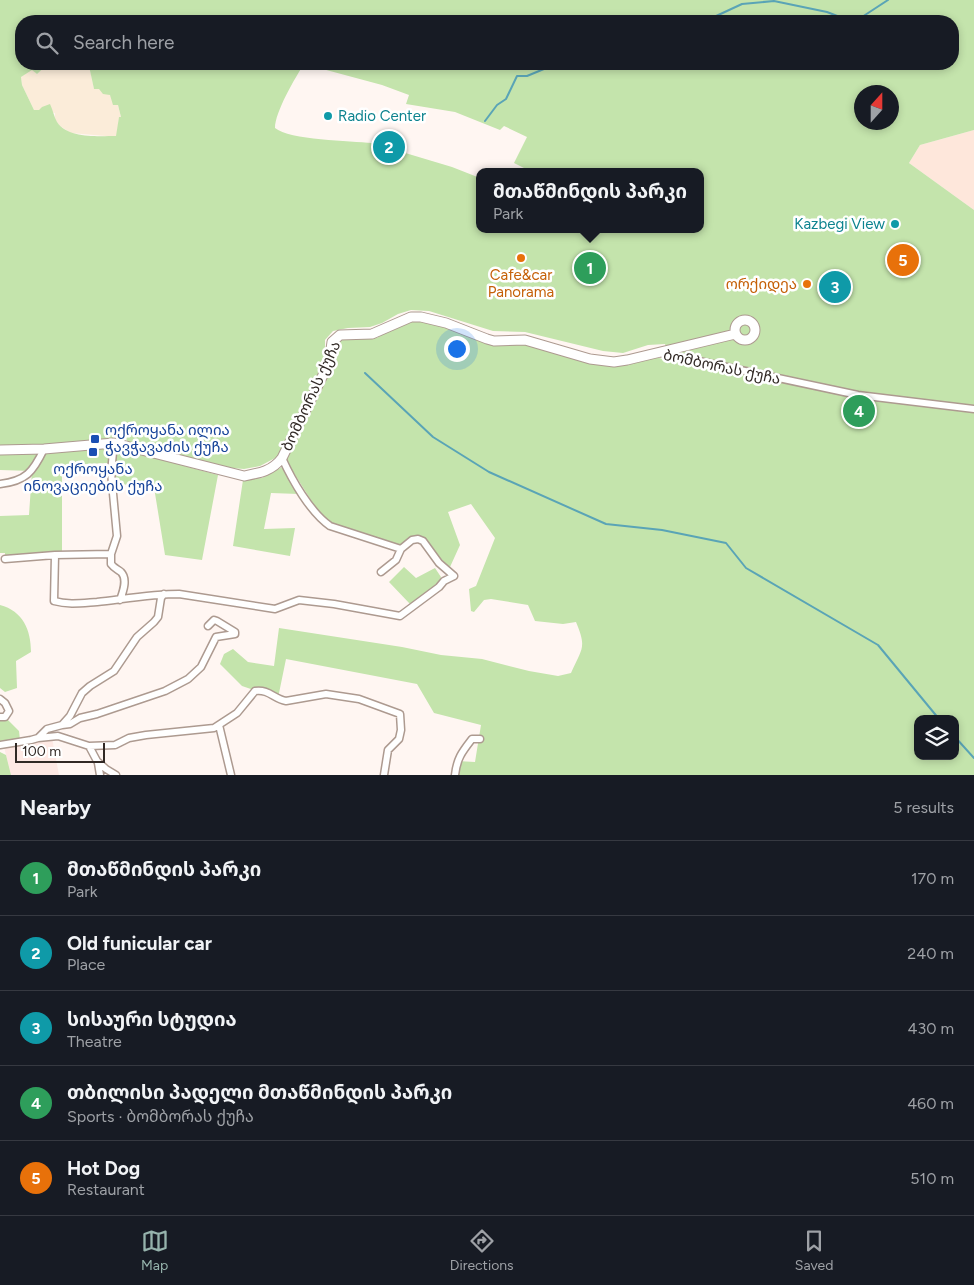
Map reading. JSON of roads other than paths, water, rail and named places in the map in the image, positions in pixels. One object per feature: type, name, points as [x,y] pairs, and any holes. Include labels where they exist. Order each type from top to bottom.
[{"type":"street","name":"ბომბორას ქუჩა","points":[[0,450],[44,450],[114,443],[244,476],[262,473],[276,466],[282,458],[329,363],[332,342],[340,335],[372,334],[404,320],[421,317],[446,323],[494,341],[525,340],[602,362],[627,360],[659,352],[858,396],[974,409]]},
{"type":"street","points":[[659,352],[735,334]]},
{"type":"street","points":[[114,443],[111,472],[117,536],[111,554],[112,566],[120,571],[124,577],[120,600]]},
{"type":"street","points":[[0,484],[12,483],[25,478],[44,450]]},
{"type":"street","points":[[282,458],[288,472],[321,520],[330,526],[401,549]]},
{"type":"street","points":[[55,555],[54,601],[70,603],[179,594],[275,609],[299,600],[334,604],[400,616],[439,587],[444,581],[454,577],[439,563],[420,540],[412,540],[401,549],[396,560],[381,572]]},
{"type":"street","points":[[5,560],[55,555],[111,554]]},
{"type":"street","points":[[62,725],[70,716],[82,692],[114,671],[137,637],[158,617],[159,603],[164,594]]},
{"type":"street","points":[[38,738],[47,729],[70,724],[80,718],[97,714],[165,690],[188,679],[201,667],[216,637],[235,634],[235,632],[214,620],[208,626]]},
{"type":"street","points":[[0,745],[58,736],[89,746],[115,745],[129,738],[146,735],[214,728],[237,712],[256,691],[269,692],[280,700],[286,701],[326,694],[359,699],[396,712],[401,718],[400,739],[388,750],[384,775]]},
{"type":"street","points":[[0,699],[5,703],[9,711],[5,717],[0,717]]},
{"type":"street","points":[[219,725],[232,775]]},
{"type":"street","points":[[455,775],[460,755],[472,739],[480,739]]},
{"type":"street","points":[[89,746],[97,761],[100,775]]},
{"type":"street","points":[[97,761],[116,775]]},
{"type":"waterway","points":[[865,15],[888,0]]},
{"type":"waterway","points":[[718,15],[742,4],[774,1],[835,15]]},
{"type":"waterway","points":[[485,121],[497,105],[506,99],[517,76],[527,76],[542,70]]},
{"type":"waterway","points":[[365,373],[433,437],[489,472],[606,524],[662,530],[726,543],[746,568],[878,645],[936,715]]},
{"type":"waterway","points":[[959,741],[974,758]]},
{"type":"place","name":"Radio Center","points":[[328,116]]},
{"type":"place","name":"Old funicular car","points":[[389,147]]},
{"type":"place","name":"Kazbegi View","points":[[895,224]]},
{"type":"place","name":"Cafe&car Panorama","points":[[521,258]]},
{"type":"place","name":"Hot Dog","points":[[903,260]]},
{"type":"place","name":"მთაწმინდის პარკი","points":[[590,268]]},
{"type":"place","name":"ორქიდეა","points":[[807,284]]},
{"type":"place","name":"სისაური სტუდია","points":[[835,287]]},
{"type":"place","name":"თბილისი პადელი მთაწმინდის პარკი","points":[[859,411]]},
{"type":"place","name":"ოქროყანა ილია ჭავჭავაძის ქუჩა","points":[[95,439]]},
{"type":"place","name":"ოქროყანა ინოვაციების ქუჩა","points":[[93,452]]}]
